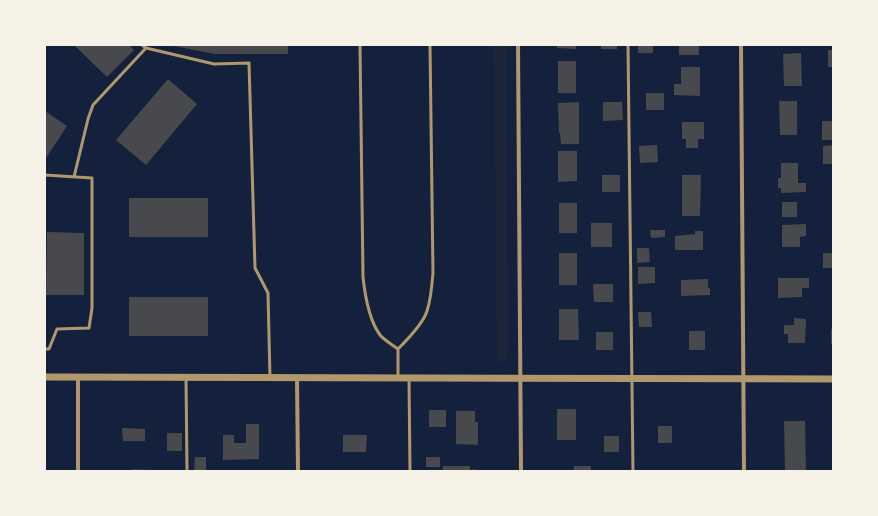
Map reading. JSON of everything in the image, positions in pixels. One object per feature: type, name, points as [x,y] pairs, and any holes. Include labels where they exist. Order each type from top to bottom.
[{"type":"street","points":[[518,45],[521,471]]},
{"type":"street","points":[[741,45],[744,471]]},
{"type":"street","points":[[45,377],[833,379]]},
{"type":"street","points":[[78,377],[78,471]]},
{"type":"street","points":[[297,378],[298,471]]},
{"type":"lane","points":[[142,45],[146,48],[214,64],[249,63],[255,268],[268,293],[270,378]]},
{"type":"lane","points":[[360,45],[363,284],[365,298],[372,318],[381,336],[398,349]]},
{"type":"lane","points":[[398,378],[398,349],[412,335],[427,313],[431,295],[433,273],[430,45]]},
{"type":"lane","points":[[628,45],[633,471]]},
{"type":"lane","points":[[74,177],[88,119],[93,105],[146,48]]},
{"type":"lane","points":[[45,175],[92,178],[92,308],[89,328],[57,329],[49,349],[45,350]]},
{"type":"lane","points":[[186,378],[187,471]]},
{"type":"lane","points":[[409,378],[410,471]]},
{"type":"shaded area","points":[[494,45],[506,45],[508,353],[506,360],[497,362]]},
{"type":"building","points":[[74,45],[129,45],[134,50],[107,77]]},
{"type":"building","points":[[169,45],[288,45],[288,54],[215,54]]},
{"type":"building","points":[[557,45],[576,45],[576,49],[557,48]]},
{"type":"building","points":[[601,45],[617,45],[617,49],[601,49]]},
{"type":"building","points":[[638,45],[653,45],[653,53],[638,53]]},
{"type":"building","points":[[679,45],[699,45],[699,55],[679,55]]},
{"type":"building","points":[[828,50],[833,50],[833,67],[828,67]]},
{"type":"building","points":[[801,53],[802,86],[784,86],[783,54]]},
{"type":"building","points":[[558,61],[576,61],[576,93],[558,93]]},
{"type":"building","points":[[681,67],[700,67],[700,96],[674,95],[674,84],[681,84]]},
{"type":"building","points":[[168,79],[197,104],[146,165],[116,140]]},
{"type":"building","points":[[646,93],[664,93],[664,110],[646,110]]},
{"type":"building","points":[[779,101],[797,101],[797,135],[780,135]]},
{"type":"building","points":[[579,102],[579,144],[561,144],[558,103]]},
{"type":"building","points":[[603,102],[622,102],[623,120],[603,121]]},
{"type":"building","points":[[45,111],[67,126],[46,158],[45,157]]},
{"type":"building","points":[[822,121],[833,121],[833,140],[822,140]]},
{"type":"building","points":[[682,122],[704,122],[704,139],[698,139],[698,148],[686,148],[686,139],[682,139]]},
{"type":"building","points":[[657,145],[658,162],[640,163],[639,146]]},
{"type":"building","points":[[833,145],[833,164],[823,164],[823,146]]},
{"type":"building","points":[[558,151],[577,151],[577,181],[558,182]]},
{"type":"building","points":[[781,163],[798,163],[798,183],[806,183],[806,192],[781,193],[781,188],[778,188],[778,178],[781,178]]},
{"type":"building","points":[[602,175],[620,175],[620,192],[602,192]]},
{"type":"building","points":[[682,175],[701,175],[700,216],[682,216]]},
{"type":"building","points":[[129,198],[208,198],[208,237],[129,237]]},
{"type":"building","points":[[782,202],[797,202],[797,217],[782,217]]},
{"type":"building","points":[[559,203],[577,203],[577,233],[559,233]]},
{"type":"building","points":[[591,223],[612,223],[612,247],[591,247]]},
{"type":"building","points":[[806,224],[806,236],[800,237],[800,247],[782,247],[782,225]]},
{"type":"building","points":[[650,230],[665,230],[665,237],[651,238]]},
{"type":"building","points":[[695,231],[703,231],[703,250],[675,250],[675,236],[695,234]]},
{"type":"building","points":[[47,232],[84,233],[84,295],[46,295]]},
{"type":"building","points":[[637,248],[649,248],[650,262],[637,263]]},
{"type":"building","points":[[559,253],[577,253],[577,285],[559,285]]},
{"type":"building","points":[[823,253],[833,253],[833,268],[823,268]]},
{"type":"building","points":[[638,267],[655,267],[655,283],[638,284]]},
{"type":"building","points":[[778,278],[809,278],[809,288],[802,288],[802,297],[778,298]]},
{"type":"building","points":[[708,279],[710,295],[681,296],[681,280]]},
{"type":"building","points":[[593,284],[613,284],[613,302],[594,302]]},
{"type":"building","points":[[129,297],[208,297],[208,336],[129,336]]},
{"type":"building","points":[[559,309],[578,309],[579,340],[559,340]]},
{"type":"building","points":[[638,312],[651,312],[652,327],[639,327]]},
{"type":"building","points":[[794,318],[806,319],[805,343],[788,343],[788,334],[784,334],[784,325],[794,325]]},
{"type":"building","points":[[831,329],[833,329],[833,344],[831,344]]},
{"type":"building","points":[[689,331],[705,331],[705,350],[689,350]]},
{"type":"building","points":[[596,332],[613,332],[613,350],[596,350]]},
{"type":"building","points":[[557,409],[576,409],[576,440],[557,440]]},
{"type":"building","points":[[429,410],[446,410],[446,427],[429,427]]},
{"type":"building","points":[[456,411],[475,411],[475,422],[478,422],[478,445],[456,444]]},
{"type":"building","points":[[784,421],[805,421],[806,471],[785,471]]},
{"type":"building","points":[[246,424],[259,424],[259,459],[223,460],[223,435],[234,435],[234,443],[246,443]]},
{"type":"building","points":[[658,426],[672,426],[672,443],[658,443]]},
{"type":"building","points":[[122,428],[145,429],[145,441],[123,441]]},
{"type":"building","points":[[167,433],[182,433],[182,451],[167,451]]},
{"type":"building","points":[[343,435],[367,435],[366,452],[343,452]]},
{"type":"building","points":[[604,436],[619,436],[619,452],[604,452]]},
{"type":"building","points":[[195,457],[206,457],[206,471],[194,471]]},
{"type":"building","points":[[426,457],[440,457],[440,467],[426,467]]},
{"type":"building","points":[[443,466],[470,466],[470,470],[476,469],[476,471],[443,471]]},
{"type":"building","points":[[574,466],[591,466],[591,471],[574,471]]},
{"type":"building","points":[[132,469],[152,470],[152,471],[132,471]]}]
